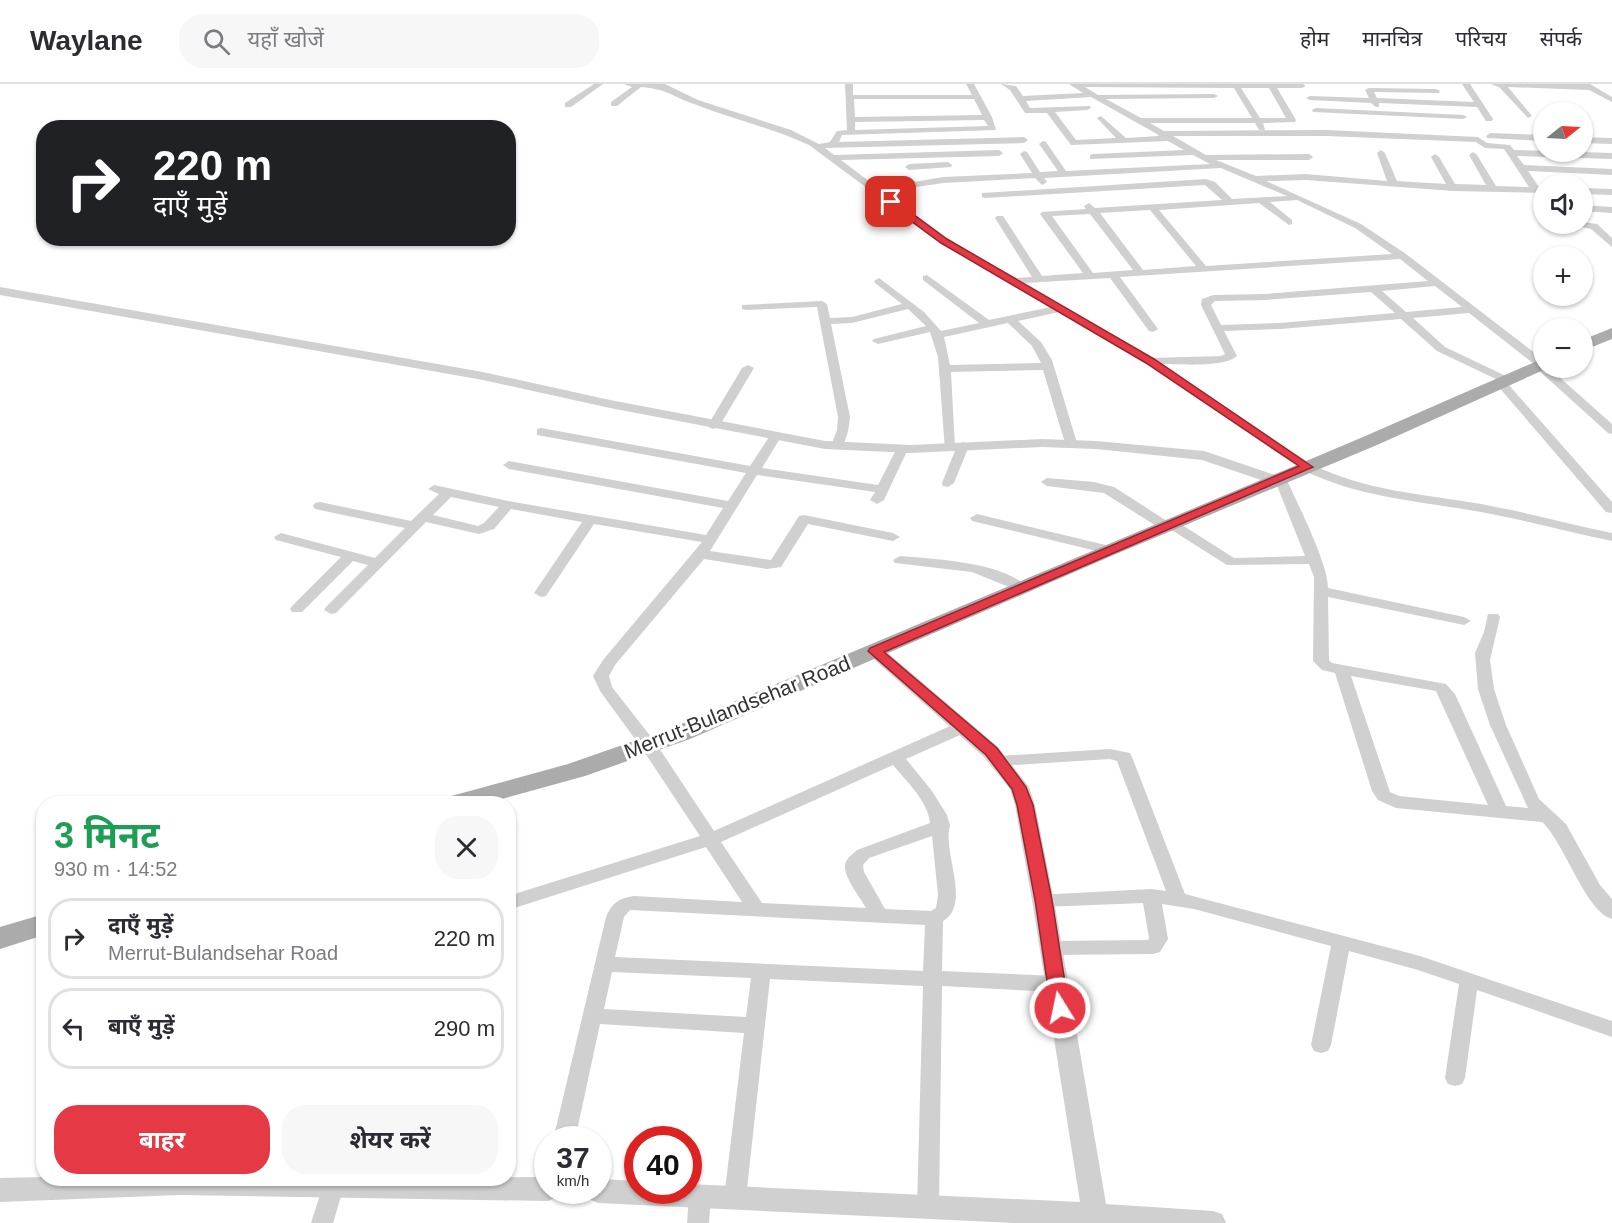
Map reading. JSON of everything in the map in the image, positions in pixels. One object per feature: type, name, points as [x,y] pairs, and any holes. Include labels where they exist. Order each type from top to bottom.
[{"type":"main road","points":[[1593,341],[1612,333]]},
{"type":"main road","name":"Merrut-Bulandsehar Road","points":[[482,796],[576,770],[649,746],[1307,467],[1533,368]]},
{"type":"main road","points":[[0,938],[36,927]]},
{"type":"street","points":[[568,105],[599,84]]},
{"type":"street","points":[[627,84],[660,85],[727,114],[824,146],[1024,140]]},
{"type":"street","points":[[849,84],[851,133]]},
{"type":"street","points":[[824,146],[836,143],[838,134],[993,128],[970,84]]},
{"type":"street","points":[[1005,84],[1012,87],[1028,111],[1087,108]]},
{"type":"street","points":[[1124,84],[1133,97]]},
{"type":"street","points":[[1208,84],[1221,109]]},
{"type":"street","points":[[1236,84],[1265,134]]},
{"type":"street","points":[[1466,84],[1489,118]]},
{"type":"street","points":[[1495,84],[1589,85],[1610,98]]},
{"type":"street","points":[[1501,84],[1528,116]]},
{"type":"street","points":[[614,104],[639,85]]},
{"type":"street","points":[[1073,85],[1302,85],[1326,133]]},
{"type":"street","points":[[1073,85],[1203,157],[1359,226],[1402,256],[1533,357]]},
{"type":"street","points":[[1020,99],[1133,97],[1221,109],[1258,121],[1292,120],[1271,85]]},
{"type":"street","points":[[1393,136],[1369,90],[1433,88],[1443,104]]},
{"type":"street","points":[[848,97],[876,104],[938,94],[978,97]]},
{"type":"street","points":[[1310,98],[1335,95],[1374,100],[1480,105]]},
{"type":"street","points":[[876,104],[882,112],[952,112]]},
{"type":"street","points":[[1137,121],[1221,109]]},
{"type":"street","points":[[1049,110],[1072,142],[1084,144],[1167,138],[1326,133],[1478,140],[1485,146],[1504,146],[1533,182]]},
{"type":"street","points":[[1316,110],[1463,117]]},
{"type":"street","points":[[851,120],[988,117]]},
{"type":"street","points":[[1101,118],[1124,141]]},
{"type":"street","points":[[1364,122],[1386,123]]},
{"type":"street","points":[[1484,135],[1533,137]]},
{"type":"street","points":[[1167,138],[1301,142]]},
{"type":"street","points":[[1593,140],[1612,141]]},
{"type":"street","points":[[1043,144],[1064,174]]},
{"type":"street","points":[[1084,144],[1103,172]]},
{"type":"street","points":[[824,146],[833,158],[944,241],[1150,361],[1307,467],[1332,481],[1495,511],[1612,537]]},
{"type":"street","points":[[1093,157],[1193,152]]},
{"type":"street","points":[[833,158],[999,153]]},
{"type":"street","points":[[1381,153],[1393,184]]},
{"type":"street","points":[[1511,153],[1612,156]]},
{"type":"street","points":[[1024,154],[1049,191]]},
{"type":"street","points":[[1473,155],[1492,189]]},
{"type":"street","points":[[1203,157],[1309,157]]},
{"type":"street","points":[[1435,157],[1453,188]]},
{"type":"street","points":[[909,167],[992,164],[1000,177]]},
{"type":"street","points":[[876,191],[926,182],[1222,166]]},
{"type":"street","points":[[1521,168],[1612,172]]},
{"type":"street","points":[[1252,178],[1306,177],[1453,188],[1533,191]]},
{"type":"street","points":[[985,195],[1206,182],[1212,184],[1230,203]]},
{"type":"street","points":[[1075,190],[1140,272]]},
{"type":"street","points":[[1593,191],[1612,192]]},
{"type":"street","points":[[1089,275],[1045,214],[1298,198]]},
{"type":"street","points":[[1261,200],[1289,222]]},
{"type":"street","points":[[1152,207],[1203,268]]},
{"type":"street","points":[[1593,209],[1612,210]]},
{"type":"street","points":[[1000,218],[1039,279]]},
{"type":"street","points":[[1593,227],[1612,229]]},
{"type":"street","points":[[1597,228],[1612,244]]},
{"type":"street","points":[[1014,281],[1402,256]]},
{"type":"street","points":[[1112,274],[1153,328]]},
{"type":"street","points":[[927,278],[987,324]]},
{"type":"street","points":[[879,281],[936,331],[956,447],[948,483]]},
{"type":"street","points":[[1150,361],[1229,358],[1231,352],[1206,304],[1208,299],[1272,297],[1437,283]]},
{"type":"street","points":[[1374,288],[1441,349],[1503,382],[1611,509]]},
{"type":"street","points":[[0,291],[483,376],[775,437],[837,446],[902,449],[1071,443],[1204,456],[1278,479],[1315,560],[1322,591],[1321,661],[1328,667],[1435,685],[1445,690],[1500,812]]},
{"type":"street","points":[[746,307],[819,303],[823,306],[844,417],[837,446]]},
{"type":"street","points":[[826,321],[852,320],[908,306]]},
{"type":"street","points":[[878,341],[987,324],[1061,308]]},
{"type":"street","points":[[1218,328],[1280,326],[1470,310]]},
{"type":"street","points":[[1010,319],[1037,344],[1048,366],[1071,443]]},
{"type":"street","points":[[944,369],[1048,366]]},
{"type":"street","points":[[714,424],[748,369]]},
{"type":"street","points":[[1557,378],[1612,430]]},
{"type":"street","points":[[541,432],[880,494],[902,449]]},
{"type":"street","points":[[756,908],[649,746],[605,688],[601,676],[608,663],[701,554],[775,437]]},
{"type":"street","points":[[509,465],[731,506]]},
{"type":"street","points":[[1047,482],[1094,486],[1110,490],[1232,562],[1315,560]]},
{"type":"street","points":[[331,610],[419,521],[441,491],[507,505],[711,540]]},
{"type":"street","points":[[320,506],[479,530],[489,526],[507,505]]},
{"type":"street","points":[[977,518],[1109,550]]},
{"type":"street","points":[[701,554],[767,565],[776,564],[804,519],[893,537]]},
{"type":"street","points":[[541,593],[590,520]]},
{"type":"street","points":[[281,537],[378,563]]},
{"type":"street","points":[[297,609],[350,556]]},
{"type":"street","points":[[900,560],[974,568],[1021,588]]},
{"type":"street","points":[[1322,591],[1464,621]]},
{"type":"street","points":[[1493,617],[1491,632],[1482,653],[1486,689],[1498,725],[1532,802],[1560,828],[1593,889],[1612,912]]},
{"type":"street","points":[[874,651],[963,727],[999,761],[1019,787],[1025,805],[1043,900],[1095,1215]]},
{"type":"street","points":[[1341,669],[1380,791],[1384,796],[1396,802],[1547,816]]},
{"type":"street","points":[[516,900],[711,838],[963,727]]},
{"type":"street","points":[[999,761],[1110,753],[1124,757],[1128,762],[1178,899]]},
{"type":"street","points":[[567,1126],[617,909],[623,905],[639,903],[934,918],[944,912],[947,895],[941,826],[938,816],[926,795],[896,757]]},
{"type":"street","points":[[880,916],[860,883],[854,863],[863,854],[941,826]]},
{"type":"street","points":[[1043,900],[1151,896],[1178,899],[1420,963],[1469,982],[1612,1029]]},
{"type":"street","points":[[1051,948],[1153,947],[1159,939],[1151,896]]},
{"type":"street","points":[[928,1207],[934,918]]},
{"type":"street","points":[[1321,1045],[1341,943]]},
{"type":"street","points":[[604,964],[1056,984]]},
{"type":"street","points":[[735,1198],[761,971]]},
{"type":"street","points":[[1455,1078],[1469,982]]},
{"type":"street","points":[[592,1016],[755,1026]]},
{"type":"street","points":[[0,1190],[103,1186]]},
{"type":"street","points":[[322,1223],[333,1186]]},
{"type":"street","points":[[420,1186],[534,1189]]},
{"type":"street","points":[[702,1196],[928,1207],[968,1216],[1095,1215],[1213,1223]]},
{"type":"street","points":[[698,1223],[699,1204]]},
{"type":"route","points":[[891,202],[944,241],[1150,361],[1307,467],[874,651],[991,752],[1019,787],[1025,805],[1043,900],[1060,1008]]}]
